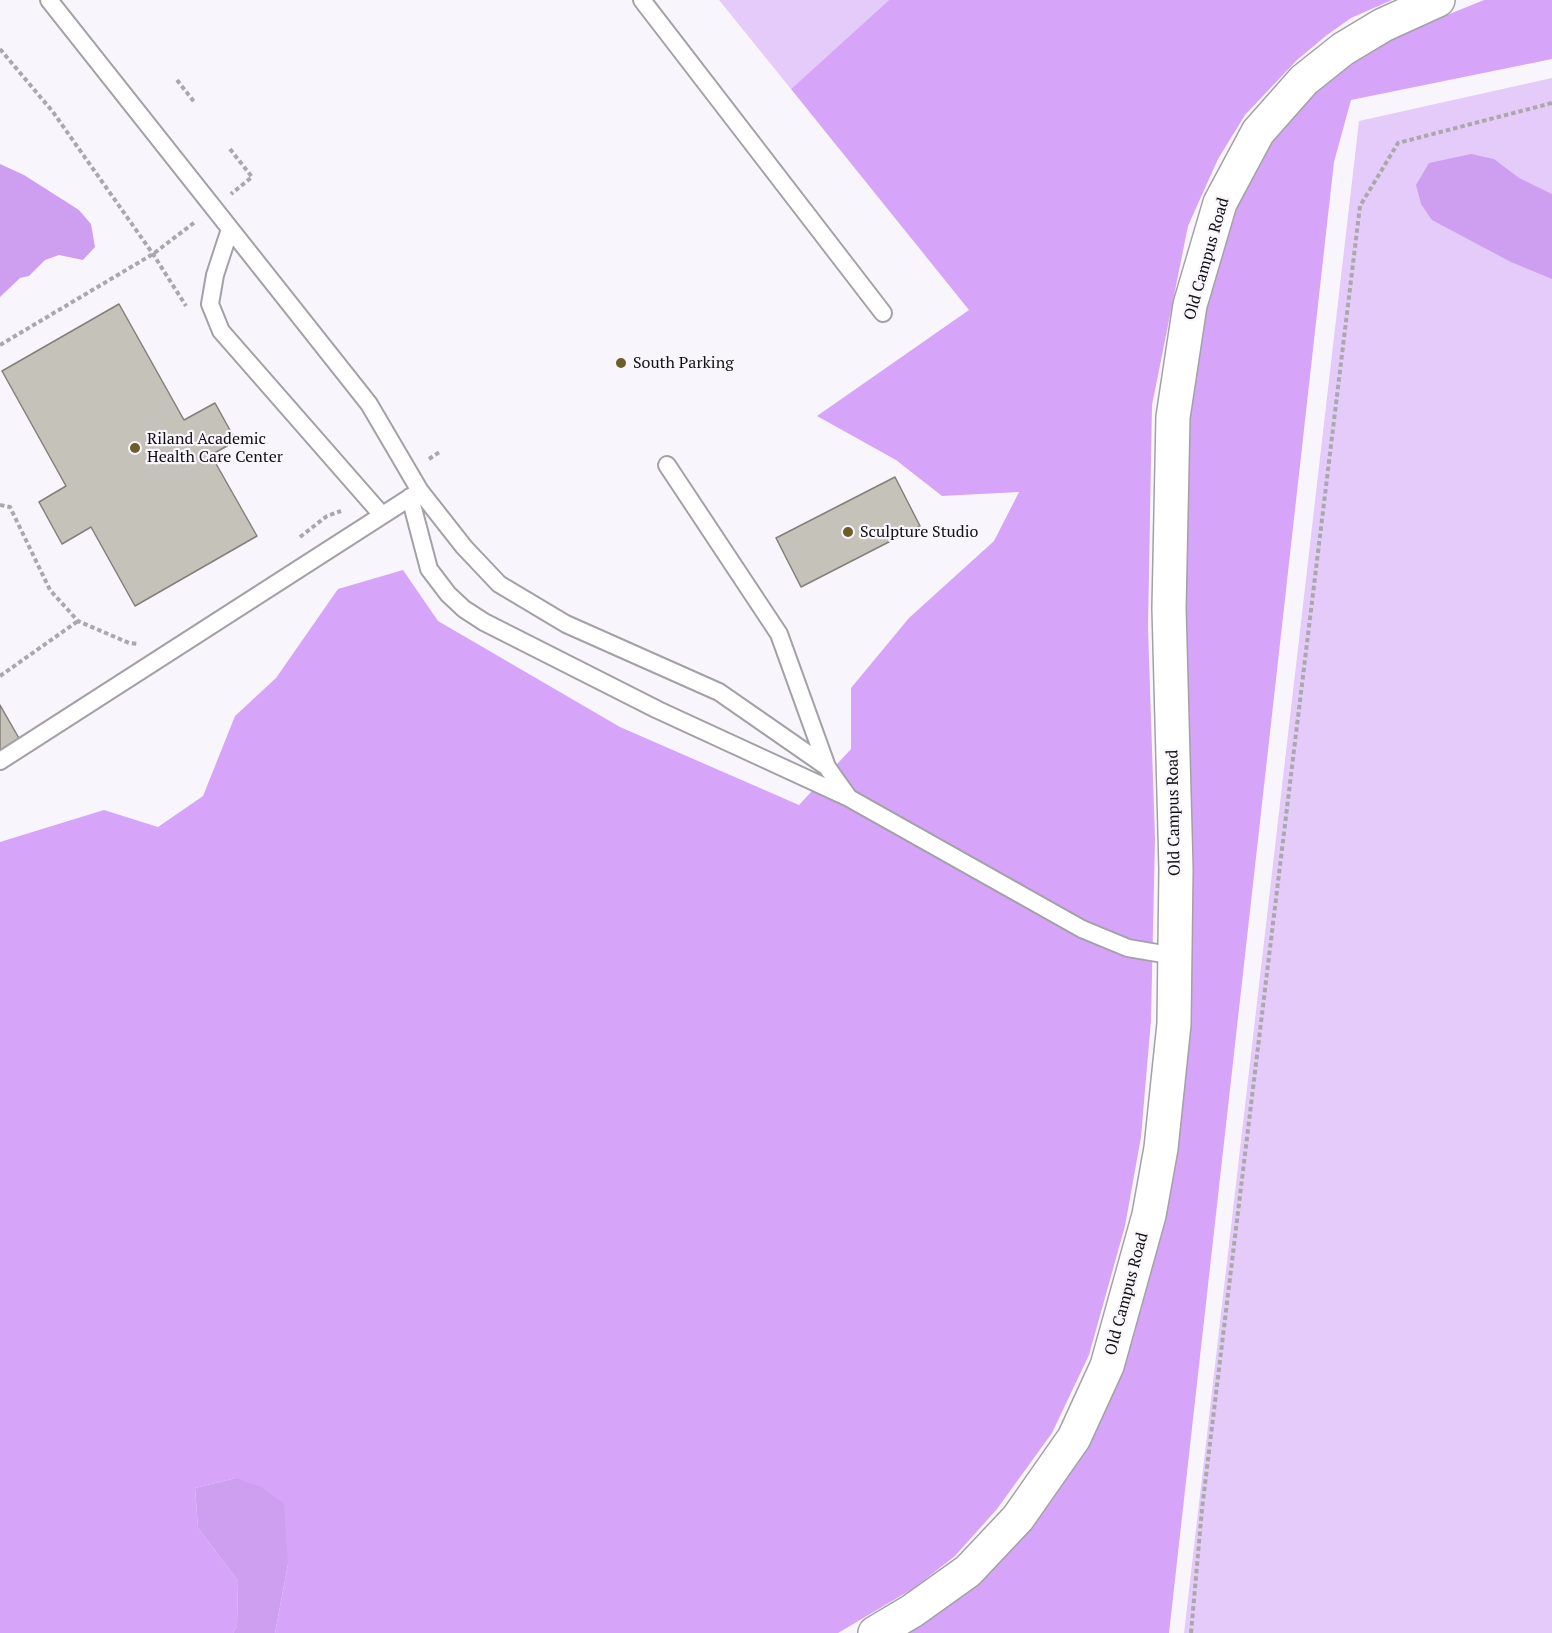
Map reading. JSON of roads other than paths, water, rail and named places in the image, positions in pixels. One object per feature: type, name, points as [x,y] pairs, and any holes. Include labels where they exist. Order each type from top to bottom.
[{"type":"street","name":"Old Campus Road","points":[[875,1633],[912,1611],[968,1571],[1018,1518],[1074,1438],[1107,1366],[1149,1215],[1161,1148],[1174,1024],[1176,869],[1169,608],[1173,417],[1190,305],[1220,203],[1258,132],[1304,80],[1344,49],[1383,25],[1438,0]]},
{"type":"lane","points":[[49,0],[369,404],[411,476],[429,569],[448,594],[464,609],[484,622],[658,710],[849,798],[1083,929],[1128,948],[1175,956]]},
{"type":"lane","points":[[642,0],[883,313]]},
{"type":"lane","points":[[230,229],[215,275],[210,304],[221,331],[376,509]]},
{"type":"lane","points":[[667,465],[779,634],[827,767],[849,798]]},
{"type":"lane","points":[[0,760],[376,509],[415,494]]},
{"type":"lane","points":[[415,494],[499,584],[566,624],[719,692],[827,767]]},
{"type":"place","name":"South Parking","points":[[621,363]]},
{"type":"place","name":"Riland Academic Health Care Center","points":[[135,448]]},
{"type":"place","name":"Sculpture Studio","points":[[848,532]]}]
